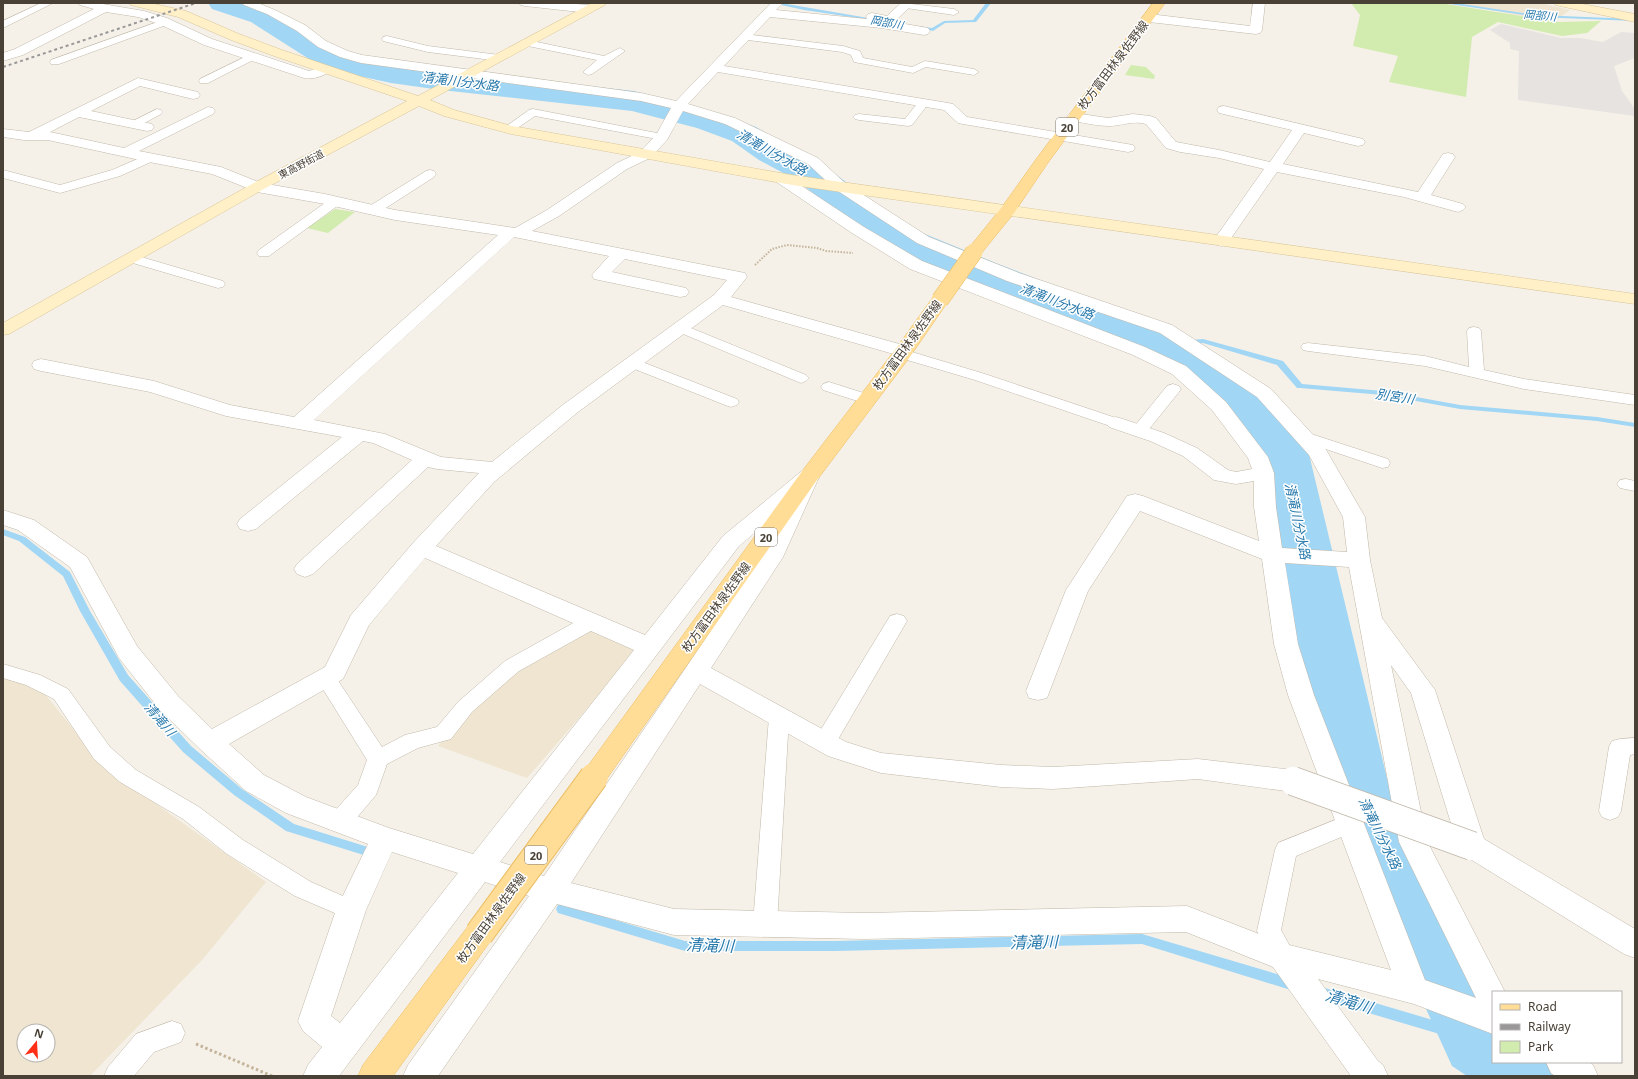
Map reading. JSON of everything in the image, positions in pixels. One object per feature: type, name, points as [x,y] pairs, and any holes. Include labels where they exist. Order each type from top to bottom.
[{"type":"main road","name":"枚方富田林泉佐野線","points":[[374,1076],[594,776],[810,475],[903,352],[974,252],[1008,210],[1059,137],[1159,3]]},
{"type":"street","points":[[84,3],[100,8],[140,14],[166,22],[208,42],[309,75],[324,70]]},
{"type":"street","points":[[135,3],[182,14],[234,37],[324,70],[420,101],[449,113],[509,129],[644,155],[786,179],[1635,299]]},
{"type":"street","points":[[248,3],[277,15],[301,28],[322,44],[344,54],[377,62],[634,96],[676,111],[730,121],[813,161],[840,186],[923,240],[1014,277],[1126,330],[1139,351],[1179,370],[1219,406],[1258,457],[1264,473],[1265,507],[1281,555],[1286,644],[1302,695],[1350,823],[1424,994]]},
{"type":"street","points":[[526,3],[589,9]]},
{"type":"street","name":"東高野街道","points":[[3,330],[257,187],[469,75],[601,3]]},
{"type":"street","points":[[1148,18],[1256,30],[1259,3]]},
{"type":"street","points":[[1560,3],[1635,18]]},
{"type":"street","points":[[815,6],[890,20],[907,4]]},
{"type":"street","points":[[299,423],[514,232],[553,213],[622,166],[644,155],[662,137],[676,111],[773,7],[924,31]]},
{"type":"street","points":[[3,57],[20,52],[102,10],[100,8]]},
{"type":"street","points":[[715,68],[948,107],[963,120],[1128,148]]},
{"type":"street","points":[[32,136],[138,82],[193,95]]},
{"type":"street","points":[[1224,110],[1358,142]]},
{"type":"street","points":[[125,153],[208,111]]},
{"type":"street","points":[[78,113],[141,126]]},
{"type":"street","points":[[1074,117],[1108,122],[1133,118],[1145,119],[1151,121],[1171,145],[1180,148],[1219,154],[1273,167],[1422,197],[1458,207]]},
{"type":"street","points":[[74,142],[114,120]]},
{"type":"street","points":[[1222,241],[1301,128]]},
{"type":"street","points":[[3,133],[48,136],[148,158],[216,170],[257,187],[336,201],[395,215],[514,232],[739,277],[720,299],[571,408],[487,477],[421,548],[359,621],[334,673],[210,743]]},
{"type":"street","points":[[1422,197],[1448,157]]},
{"type":"street","points":[[786,179],[858,230],[916,265],[1126,330],[1166,329],[1264,393],[1318,452],[1354,517],[1348,559],[1371,619],[1413,842],[1490,1011]]},
{"type":"street","points":[[622,254],[600,275],[680,292]]},
{"type":"street","points":[[720,299],[903,352]]},
{"type":"street","points":[[41,365],[154,387],[226,410],[378,438],[437,463],[497,469]]},
{"type":"street","points":[[1116,423],[1157,437],[1190,452],[1221,475],[1236,478],[1264,473]]},
{"type":"street","points":[[248,524],[359,434]]},
{"type":"street","points":[[306,569],[426,458]]},
{"type":"street","points":[[319,1076],[731,541],[810,475]]},
{"type":"street","points":[[419,1076],[550,890],[772,558],[810,475]]},
{"type":"street","points":[[1038,691],[1077,590],[1135,501],[1281,555],[1348,559]]},
{"type":"street","points":[[3,517],[26,525],[79,562],[128,652],[169,703],[210,743],[255,783],[296,805],[385,838],[550,890],[674,922],[864,926],[1187,918],[1290,966],[1424,994],[1490,1011]]},
{"type":"street","points":[[421,548],[649,647]]},
{"type":"street","points":[[1371,619],[1423,690],[1472,846]]},
{"type":"street","points":[[696,671],[837,749],[881,763],[1002,776],[1053,778],[1198,770],[1293,781],[1472,846],[1635,945]]},
{"type":"street","points":[[343,1045],[314,1021],[351,910],[385,838]]},
{"type":"street","points":[[1290,966],[1367,1072],[1372,1076]]},
{"type":"street","points":[[1563,1063],[1582,1076]]},
{"type":"lane","points":[[3,25],[48,3]]},
{"type":"lane","points":[[907,4],[954,12]]},
{"type":"lane","points":[[55,62],[166,22]]},
{"type":"lane","points":[[744,37],[843,49],[856,54],[858,60],[913,70],[925,64],[974,72]]},
{"type":"lane","points":[[387,38],[428,49],[500,58]]},
{"type":"lane","points":[[527,43],[605,59]]},
{"type":"lane","points":[[588,72],[605,59],[620,51]]},
{"type":"lane","points":[[204,81],[251,56]]},
{"type":"lane","points":[[859,117],[908,123],[923,103]]},
{"type":"lane","points":[[141,126],[157,112]]},
{"type":"lane","points":[[509,129],[533,112],[662,137]]},
{"type":"lane","points":[[3,174],[60,189],[116,173],[148,158]]},
{"type":"lane","points":[[373,210],[430,174]]},
{"type":"lane","points":[[264,253],[336,201]]},
{"type":"lane","points":[[131,258],[218,284]]},
{"type":"lane","points":[[680,328],[801,378]]},
{"type":"lane","points":[[1474,331],[1477,373]]},
{"type":"lane","points":[[1308,347],[1425,361],[1524,384],[1590,395],[1635,400]]},
{"type":"lane","points":[[903,352],[1116,423]]},
{"type":"lane","points":[[632,363],[731,402]]},
{"type":"lane","points":[[830,387],[867,399]]},
{"type":"lane","points":[[1139,431],[1173,389]]},
{"type":"lane","points":[[1305,437],[1382,463]]},
{"type":"lane","points":[[825,742],[898,621]]},
{"type":"lane","points":[[340,821],[368,789],[378,760],[412,741],[444,733],[465,707],[512,666],[591,622]]},
{"type":"lane","points":[[3,671],[33,680],[61,694],[102,753],[128,776],[191,813],[235,847],[303,889],[351,910]]},
{"type":"lane","points":[[326,678],[378,760]]},
{"type":"lane","points":[[765,924],[779,717]]},
{"type":"lane","points":[[1610,811],[1620,748],[1635,746]]},
{"type":"lane","points":[[1290,966],[1270,931],[1286,850],[1350,823]]},
{"type":"lane","points":[[117,1076],[145,1043],[172,1033]]},
{"type":"path","points":[[739,277],[749,271],[772,249],[787,245],[847,254],[893,251]]},
{"type":"path","points":[[172,1033],[272,1076]]},
{"type":"shaded area","points":[[1453,3],[1540,3],[1570,10],[1553,22]]},
{"type":"shaded area","points":[[1501,24],[1561,38],[1580,38],[1603,42],[1621,32],[1635,33],[1635,58],[1614,66],[1622,91],[1635,109],[1635,116],[1518,100],[1519,51],[1510,49],[1510,43],[1490,30]]},
{"type":"shaded area","points":[[589,630],[639,649],[527,778],[438,746],[469,708],[515,668]]},
{"type":"shaded area","points":[[3,678],[40,688],[104,767],[266,882],[203,959],[90,1076],[3,1076]]},
{"type":"green space","points":[[1351,3],[1440,3],[1559,22],[1601,21],[1587,33],[1562,36],[1498,22],[1472,37],[1466,97],[1389,82],[1398,56],[1353,46],[1360,15]]},
{"type":"green space","points":[[1131,65],[1146,67],[1155,76],[1154,79],[1125,75]]},
{"type":"green space","points":[[335,209],[355,212],[328,233],[307,228]]},
{"type":"waterway","name":"清滝川分水路","points":[[222,3],[261,16],[320,52],[352,65],[391,73],[441,80],[634,101],[709,121],[744,134],[772,152],[809,172],[889,233],[981,272],[1167,344],[1221,384],[1266,428],[1283,450],[1354,778],[1480,1040],[1492,1048]]},
{"type":"waterway","name":"岡部川","points":[[774,3],[878,20]]},
{"type":"waterway","name":"岡部川","points":[[918,27],[933,30],[944,22],[974,21],[989,3]]},
{"type":"waterway","name":"岡部川","points":[[1445,3],[1537,16],[1635,20]]},
{"type":"waterway","name":"別宮川","points":[[1167,344],[1203,341],[1280,363],[1300,386],[1383,393],[1460,407],[1597,419],[1635,425]]},
{"type":"waterway","name":"清滝川","points":[[3,532],[22,539],[67,574],[85,611],[124,678],[187,749],[238,792],[290,828],[367,851]]},
{"type":"waterway","name":"清滝川","points":[[562,909],[685,946],[835,946],[1142,939],[1294,985]]},
{"type":"waterway","name":"清滝川","points":[[1318,992],[1480,1040]]},
{"type":"waterway","name":"清滝川","points":[[1513,1063],[1532,1076]]},
{"type":"railway","points":[[3,67],[196,3]]}]
